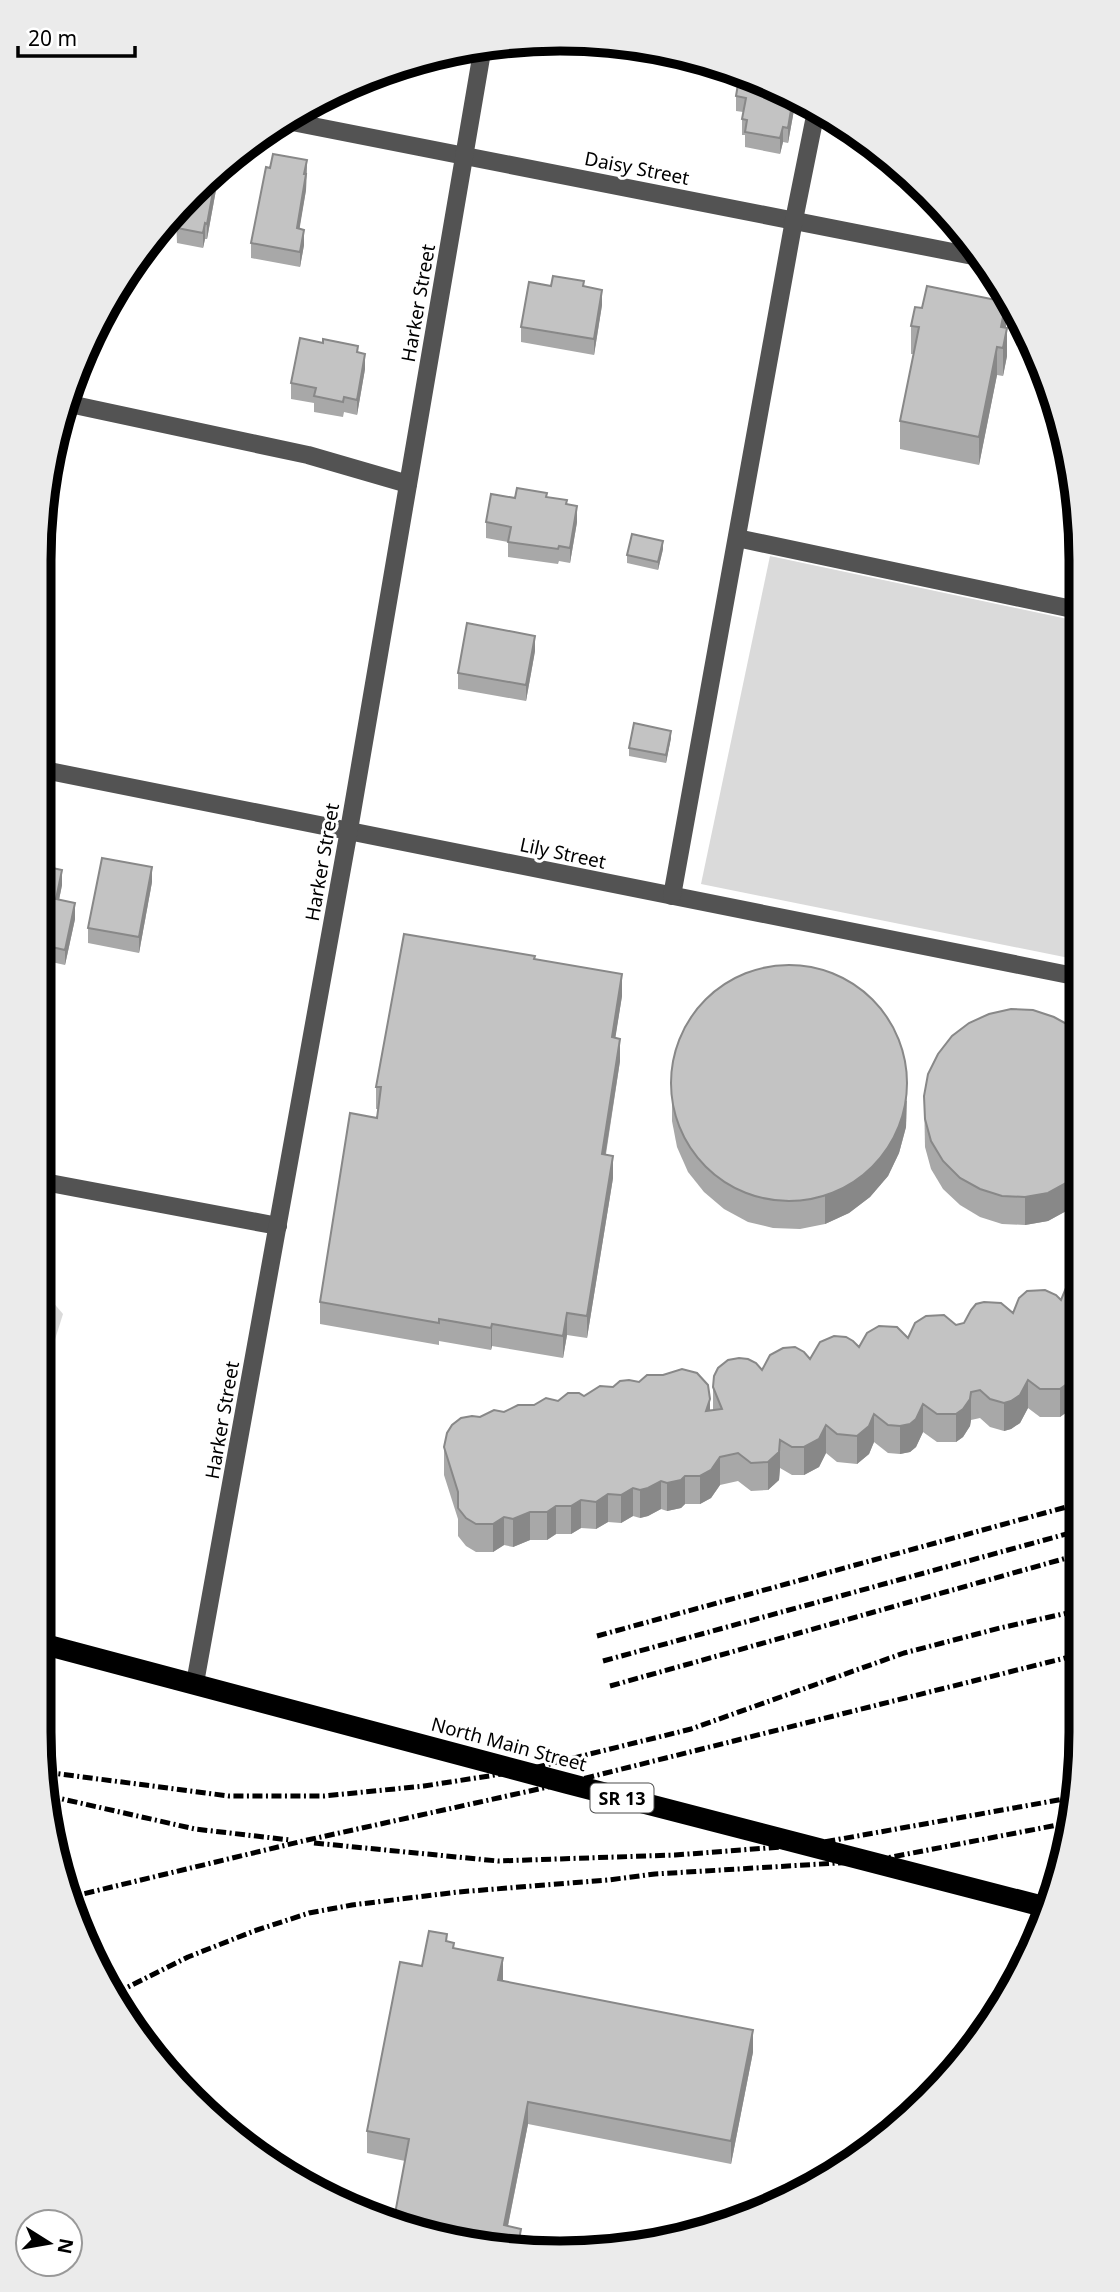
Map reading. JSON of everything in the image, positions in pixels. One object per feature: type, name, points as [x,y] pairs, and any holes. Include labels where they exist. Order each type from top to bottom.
[{"type":"highway","name":"North Main Street","points":[[51,1646],[1038,1905]]},
{"type":"street","name":"Harker Street","points":[[195,1683],[349,831],[480,58]]},
{"type":"street","points":[[672,896],[814,119]]},
{"type":"street","name":"Daisy Street","points":[[298,123],[967,255]]},
{"type":"street","points":[[75,406],[308,455],[408,484]]},
{"type":"street","points":[[737,538],[1069,608]]},
{"type":"street","name":"Lily Street","points":[[51,772],[1069,975]]},
{"type":"street","points":[[51,1183],[278,1226]]},
{"type":"shaded area","points":[[770,556],[1069,619],[1069,958],[701,884]]},
{"type":"shaded area","points":[[51,1300],[63,1314],[51,1350]]},
{"type":"building","points":[[738,83],[792,107],[788,128],[783,127],[780,138],[745,132],[747,120],[742,119],[746,98],[736,96]]},
{"type":"building","points":[[273,154],[307,160],[297,228],[304,230],[300,252],[251,243],[266,167],[270,168]]},
{"type":"building","points":[[214,187],[203,233],[177,228],[178,223]]},
{"type":"building","points":[[553,276],[584,281],[583,286],[602,290],[594,339],[521,327],[529,282],[551,286]]},
{"type":"building","points":[[927,286],[998,300],[1004,311],[1001,327],[1007,328],[1003,348],[997,347],[979,437],[900,421],[919,327],[911,326],[915,307],[922,308]]},
{"type":"building","points":[[300,338],[323,343],[323,339],[358,346],[357,352],[365,354],[357,400],[344,397],[343,402],[314,396],[316,388],[291,383]]},
{"type":"building","points":[[517,488],[547,493],[546,497],[567,500],[566,504],[577,506],[570,548],[559,546],[558,549],[508,542],[511,527],[486,522],[491,494],[515,498]]},
{"type":"building","points":[[632,534],[663,541],[658,562],[627,555]]},
{"type":"building","points":[[467,623],[535,636],[526,685],[458,673]]},
{"type":"building","points":[[634,723],[671,731],[666,755],[629,748]]},
{"type":"building","points":[[102,858],[152,867],[139,937],[88,928]]},
{"type":"building","points":[[51,868],[62,870],[56,899],[75,903],[65,950],[51,947]]},
{"type":"building","points":[[404,934],[622,974],[612,1037],[620,1039],[602,1154],[613,1156],[587,1316],[567,1313],[563,1336],[492,1324],[491,1328],[439,1319],[439,1323],[320,1302],[350,1113],[377,1118],[381,1087],[376,1087]]},
{"type":"building","points":[[789,965],[834,974],[864,992],[880,1008],[898,1038],[907,1083],[898,1128],[880,1158],[864,1174],[834,1192],[789,1201],[744,1192],[714,1174],[698,1158],[680,1128],[671,1083],[680,1038],[698,1008],[714,992],[744,974]]},
{"type":"building","points":[[1011,1009],[1033,1010],[1069,1025],[1069,1181],[1048,1193],[1025,1197],[1002,1196],[980,1189],[960,1178],[943,1161],[931,1141],[925,1119],[924,1096],[928,1074],[938,1054],[952,1036],[969,1023],[989,1014]]},
{"type":"building","points":[[1069,1286],[1069,1382],[1060,1389],[1040,1389],[1028,1380],[1020,1395],[1004,1403],[990,1399],[980,1390],[971,1392],[970,1399],[956,1414],[937,1414],[923,1404],[916,1419],[910,1424],[900,1426],[888,1425],[874,1414],[869,1426],[857,1436],[837,1434],[826,1425],[819,1439],[804,1447],[792,1447],[780,1440],[779,1452],[768,1462],[751,1463],[738,1453],[720,1457],[711,1470],[700,1476],[685,1476],[681,1480],[667,1483],[661,1481],[640,1490],[633,1488],[621,1495],[608,1494],[596,1502],[581,1500],[571,1506],[556,1506],[547,1512],[530,1512],[513,1519],[504,1517],[493,1524],[476,1524],[466,1518],[458,1508],[458,1492],[444,1447],[447,1433],[461,1418],[480,1417],[494,1410],[504,1412],[518,1405],[534,1405],[546,1398],[558,1401],[568,1393],[584,1396],[600,1386],[613,1387],[620,1381],[629,1380],[639,1382],[647,1375],[663,1375],[682,1369],[697,1373],[708,1385],[710,1399],[706,1411],[722,1409],[713,1387],[714,1376],[718,1368],[728,1360],[748,1359],[762,1370],[770,1355],[783,1348],[795,1347],[810,1359],[820,1342],[834,1336],[846,1337],[859,1347],[867,1333],[879,1326],[897,1327],[908,1338],[915,1323],[926,1316],[944,1315],[956,1325],[964,1323],[976,1304],[1001,1303],[1013,1313],[1019,1298],[1027,1291],[1045,1290],[1061,1300]]},
{"type":"building","points":[[429,1931],[447,1934],[446,1941],[454,1943],[453,1948],[503,1958],[498,1980],[753,2030],[731,2141],[528,2102],[504,2225],[521,2229],[519,2239],[461,2231],[395,2214],[409,2139],[367,2131],[400,1962],[422,1966]]},
{"type":"railway","points":[[597,1636],[1069,1506]]},
{"type":"railway","points":[[603,1661],[1069,1533]]},
{"type":"railway","points":[[610,1686],[1069,1557]]},
{"type":"railway","points":[[53,1773],[229,1796],[324,1796],[424,1786],[521,1771],[691,1729],[904,1653],[1069,1613]]},
{"type":"railway","points":[[78,1895],[303,1841],[566,1783],[1069,1657]]},
{"type":"railway","points":[[55,1797],[195,1829],[290,1840]]},
{"type":"railway","points":[[314,1843],[498,1861],[675,1855],[807,1845],[1065,1799]]},
{"type":"railway","points":[[121,1990],[188,1957],[254,1931],[309,1913],[352,1905],[458,1892],[655,1874],[871,1861],[1060,1824]]}]
